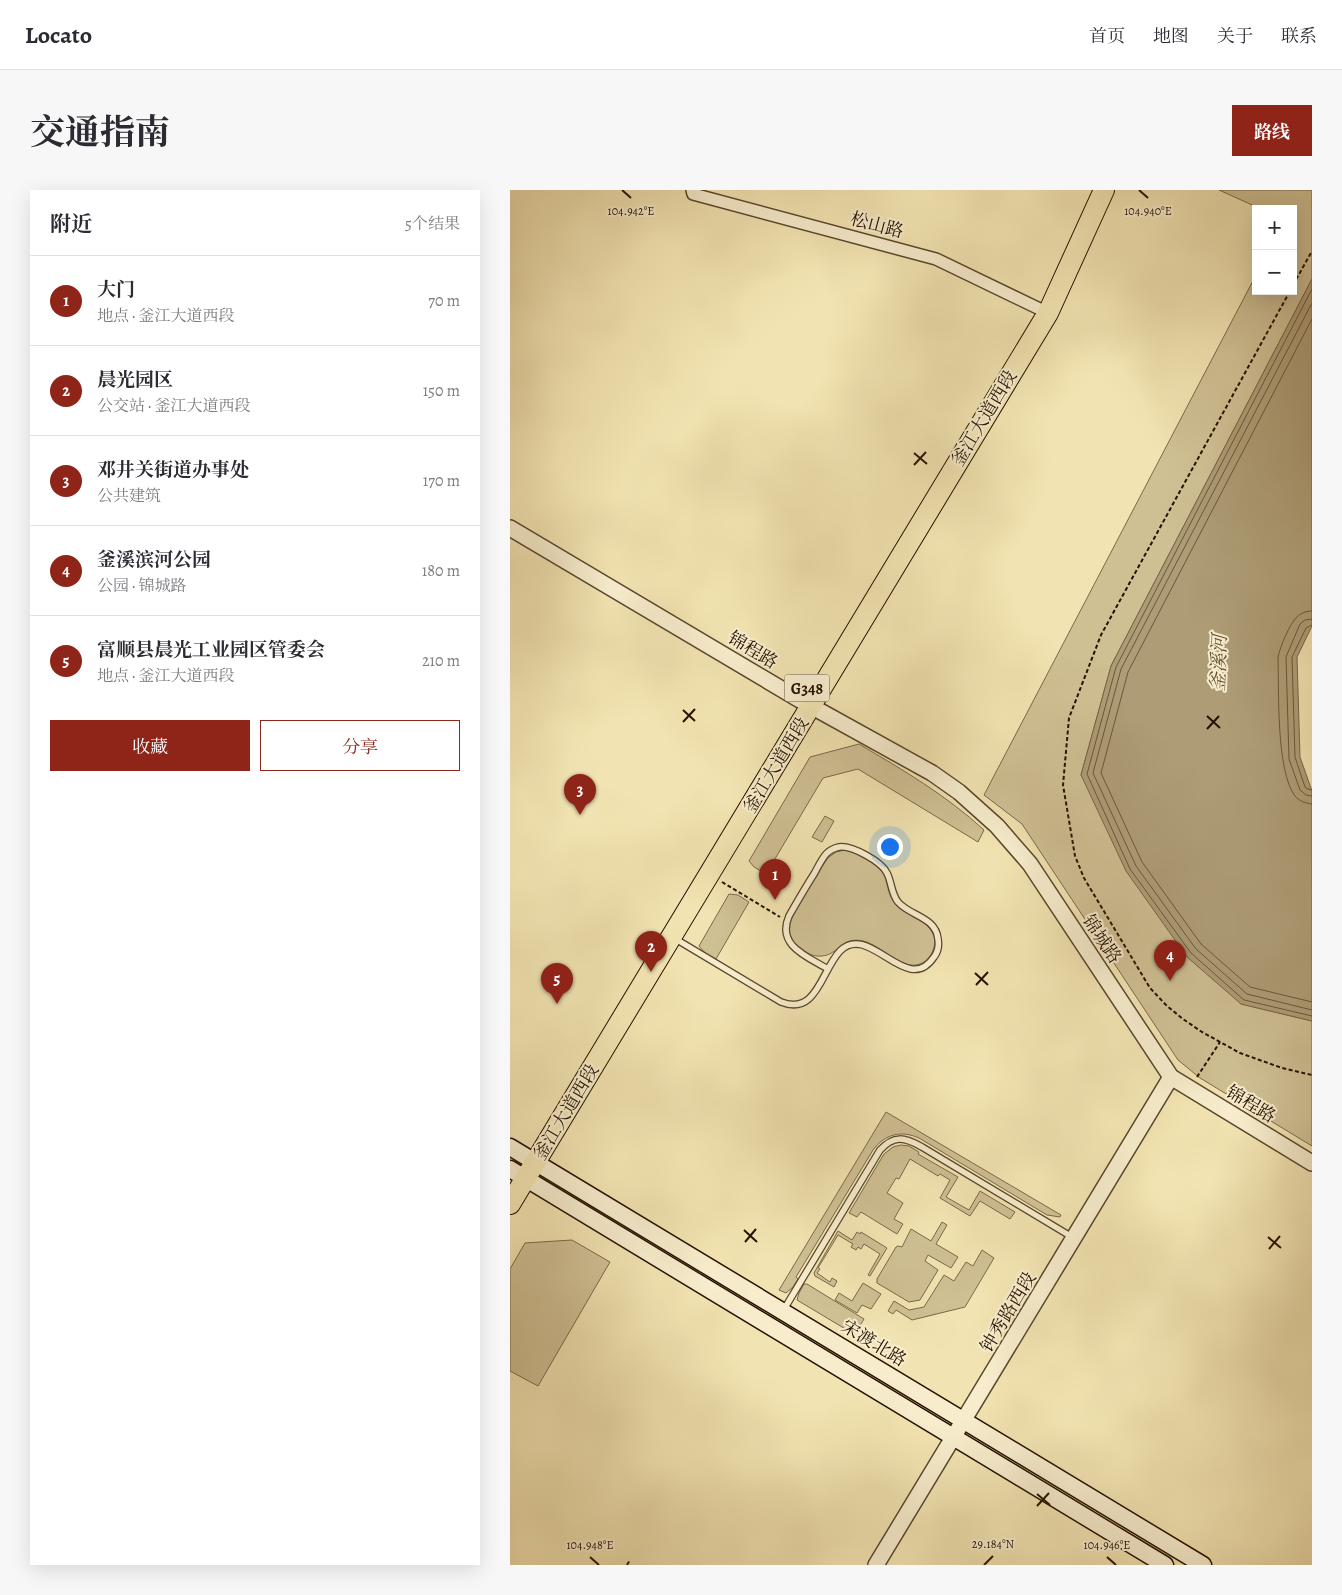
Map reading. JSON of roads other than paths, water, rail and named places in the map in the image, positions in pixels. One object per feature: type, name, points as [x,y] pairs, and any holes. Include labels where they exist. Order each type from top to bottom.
[{"type":"highway","name":"釜江大道西段","points":[[1042,311],[1091,190]]},
{"type":"highway","name":"釜江大道西段","points":[[510,1204],[519,1166],[805,703],[1042,311],[1104,190]]},
{"type":"highway","name":"釜江大道西段","points":[[519,1166],[672,937],[710,874],[805,703]]},
{"type":"main road","name":"宋渡北路","points":[[519,1166],[783,1312],[1203,1565]]},
{"type":"main road","points":[[519,1166],[954,1437],[1165,1565]]},
{"type":"street","name":"松山路","points":[[692,190],[693,194],[936,259],[1042,311]]},
{"type":"street","name":"锦程路","points":[[510,528],[805,703],[932,773],[980,809],[998,826]]},
{"type":"street","name":"锦城路","points":[[998,826],[1030,864],[1171,1077]]},
{"type":"street","name":"锦程路","points":[[1171,1077],[1312,1163]]},
{"type":"street","name":"钟秀路西段","points":[[876,1565],[1171,1077]]},
{"type":"lane","points":[[672,937],[787,1005],[798,1005],[808,1000],[814,993],[836,956],[842,949],[855,944],[868,946],[904,968],[920,968],[931,961],[936,954],[938,944],[937,933],[928,922],[898,902],[893,895],[887,874],[880,865],[854,849],[845,847],[835,848],[827,853],[787,921],[786,932],[790,945],[828,969]]},
{"type":"lane","points":[[783,1312],[880,1150],[894,1140],[906,1139],[917,1144],[1074,1238]]},
{"type":"water","name":"釜溪河","points":[[1312,279],[1312,626],[1297,657],[1300,757],[1312,791],[1312,1021],[1241,1004],[1187,957],[1126,871],[1081,775],[1111,666]]},
{"type":"place","name":"邓井关街道办事处","points":[[580,815]]},
{"type":"place","name":"大门","points":[[775,900]]},
{"type":"place","name":"晨光园区","points":[[651,972]]},
{"type":"place","name":"釜溪滨河公园","points":[[1170,981]]},
{"type":"place","name":"富顺县晨光工业园区管委会","points":[[557,1004]]}]
